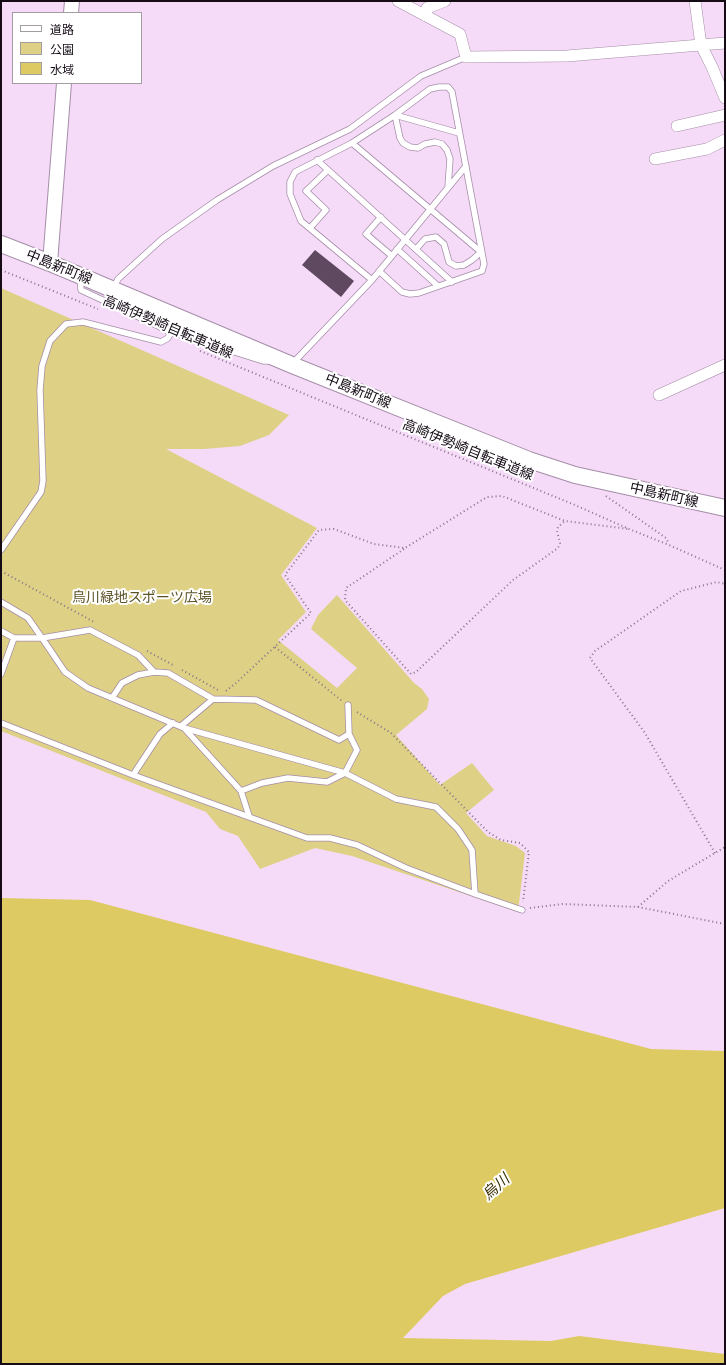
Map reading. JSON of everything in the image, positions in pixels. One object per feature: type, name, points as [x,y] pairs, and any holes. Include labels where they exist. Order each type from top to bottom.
[{"type":"main road","name":"中島新町線","points":[[1,244],[50,263],[287,363],[529,460],[575,475],[725,508]]},
{"type":"street","points":[[71,12],[72,1]]},
{"type":"street","points":[[398,1],[460,34],[466,57],[567,56],[725,43]]},
{"type":"street","points":[[426,16],[427,8],[445,1]]},
{"type":"street","points":[[695,1],[701,45],[725,98]]},
{"type":"street","points":[[50,263],[64,84]]},
{"type":"street","points":[[678,126],[725,115]]},
{"type":"street","points":[[655,160],[707,149],[725,140]]},
{"type":"street","points":[[659,395],[725,365]]},
{"type":"lane","points":[[112,289],[118,279],[162,239],[217,200],[273,166],[350,130],[421,76],[466,57]]},
{"type":"lane","points":[[372,280],[301,221],[290,194],[290,182],[295,172],[352,143],[395,115],[430,89],[448,87],[452,92],[482,252],[484,264],[482,272],[419,293],[410,294],[402,292],[379,271]]},
{"type":"lane","points":[[395,115],[459,133]]},
{"type":"lane","points":[[395,115],[400,138],[403,143],[410,147],[418,148],[425,144],[435,142],[442,144],[448,150],[450,159],[448,187]]},
{"type":"lane","points":[[352,143],[482,252]]},
{"type":"lane","points":[[318,160],[452,282]]},
{"type":"lane","points":[[80,276],[81,290],[171,332],[262,361],[287,363],[372,280],[466,166]]},
{"type":"lane","points":[[310,228],[326,210],[306,191],[328,170]]},
{"type":"lane","points":[[381,217],[366,234],[392,256]]},
{"type":"lane","points":[[416,248],[426,239],[436,237],[444,244],[449,262],[456,266],[464,265],[482,252]]},
{"type":"lane","points":[[397,249],[438,286]]},
{"type":"lane","points":[[1,550],[41,492],[43,481],[40,390],[42,366],[50,341],[66,324],[73,322],[83,322],[161,342],[168,338],[171,332]]},
{"type":"lane","points":[[1,602],[28,618],[65,672],[88,688],[183,727],[345,774],[396,799],[436,807],[458,829],[472,850],[475,894]]},
{"type":"lane","points":[[1,631],[14,638],[42,638],[90,630],[138,655],[154,672]]},
{"type":"lane","points":[[1,674],[14,638]]},
{"type":"lane","points":[[112,698],[122,683],[138,676],[154,672],[168,673],[213,699],[256,700],[339,740],[349,734]]},
{"type":"lane","points":[[183,727],[213,699]]},
{"type":"lane","points":[[241,791],[262,782],[288,778],[327,782],[345,774],[357,750],[349,734],[348,705]]},
{"type":"lane","points":[[1,723],[133,775],[308,838],[330,838],[357,844],[406,868],[522,910]]},
{"type":"lane","points":[[133,775],[160,734],[173,723]]},
{"type":"lane","points":[[183,727],[241,791],[249,816]]},
{"type":"path","name":"高崎伊勢崎自転車道線","points":[[1,270],[98,308]]},
{"type":"path","name":"高崎伊勢崎自転車道線","points":[[197,350],[575,505],[725,570]]},
{"type":"path","points":[[603,481],[606,496],[666,538],[669,545]]},
{"type":"path","points":[[565,521],[558,527],[557,530],[560,543],[558,548],[513,580],[416,672],[411,674],[345,600],[346,588],[405,548],[487,497],[502,496],[565,521],[629,529]]},
{"type":"path","points":[[182,670],[223,693],[236,684],[311,613],[284,575],[319,530],[334,529],[374,544],[405,548]]},
{"type":"path","points":[[1,571],[98,624]]},
{"type":"path","points":[[715,853],[645,734],[590,658],[595,651],[681,591],[717,582],[725,584]]},
{"type":"path","points":[[275,647],[354,711],[391,733],[488,832],[501,840],[520,843],[529,852],[522,910],[562,904],[638,907],[725,924]]},
{"type":"path","points":[[147,651],[175,666]]},
{"type":"path","points":[[638,907],[668,881],[725,847]]},
{"type":"green space","name":"烏川緑地スポーツ広場","points":[[1,288],[289,415],[269,435],[240,446],[204,449],[166,449],[317,528],[281,575],[306,612],[278,640],[337,688],[357,668],[311,629],[318,615],[337,595],[414,683],[422,689],[429,699],[427,709],[396,735],[440,785],[472,763],[494,790],[466,813],[487,836],[516,846],[525,853],[518,912],[352,856],[315,848],[260,869],[238,836],[220,829],[206,812],[1,731]]},
{"type":"water","name":"烏川","points":[[1,898],[90,900],[651,1049],[725,1051],[725,1208],[465,1284],[443,1296],[403,1338],[551,1341],[579,1336],[725,1354],[725,1364],[1,1364]]},
{"type":"building","points":[[315,250],[354,281],[341,297],[302,265]]}]
